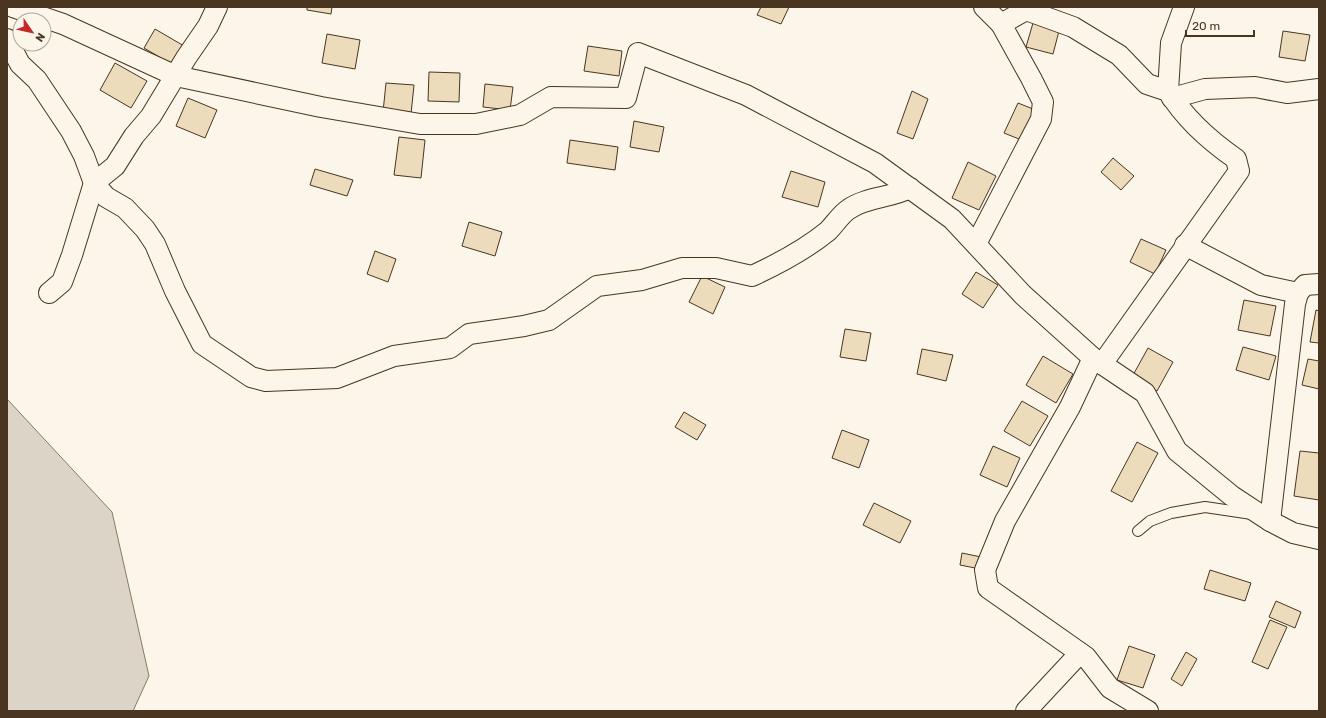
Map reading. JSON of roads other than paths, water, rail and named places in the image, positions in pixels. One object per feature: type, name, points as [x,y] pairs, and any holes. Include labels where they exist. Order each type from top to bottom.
[{"type":"street","points":[[13,7],[63,24],[176,76],[321,107],[420,124],[476,124],[520,115],[551,97],[626,98],[638,53],[746,95],[875,163],[952,219],[1023,295],[1097,361],[1145,393],[1177,451],[1232,496],[1266,519],[1293,533],[1319,539]]},
{"type":"street","points":[[49,293],[62,282],[94,183],[114,166],[134,136],[151,116],[186,58],[208,26],[217,7]]},
{"type":"street","points":[[976,244],[1041,119],[1043,102],[1001,24],[984,7]]},
{"type":"street","points":[[1148,711],[1110,688],[1080,653],[988,588],[985,570],[1005,521],[1097,361],[1239,171],[1236,159],[1214,143],[1200,128],[1184,115],[1170,94],[1171,43],[1184,7]]},
{"type":"street","points":[[1001,24],[1026,10],[1073,27],[1119,55],[1147,84],[1170,94],[1205,89],[1255,88],[1287,94],[1319,89]]},
{"type":"street","points":[[52,30],[63,24]]},
{"type":"street","points":[[16,52],[20,64],[37,80],[71,131],[84,156],[94,183],[106,197],[125,208],[145,229],[155,244],[202,344],[251,377],[266,381],[338,378],[394,356],[450,348],[469,334],[524,326],[549,320],[597,286],[642,280],[682,268],[716,268],[752,276],[801,250],[828,231],[850,208],[875,199],[898,194],[910,188]]},
{"type":"street","points":[[1185,245],[1261,285],[1298,293]]},
{"type":"street","points":[[1266,519],[1295,304],[1298,293],[1305,285],[1319,284]]},
{"type":"street","points":[[1026,711],[1080,653]]},
{"type":"lane","points":[[1138,531],[1150,521],[1171,513],[1205,507],[1266,519]]}]
